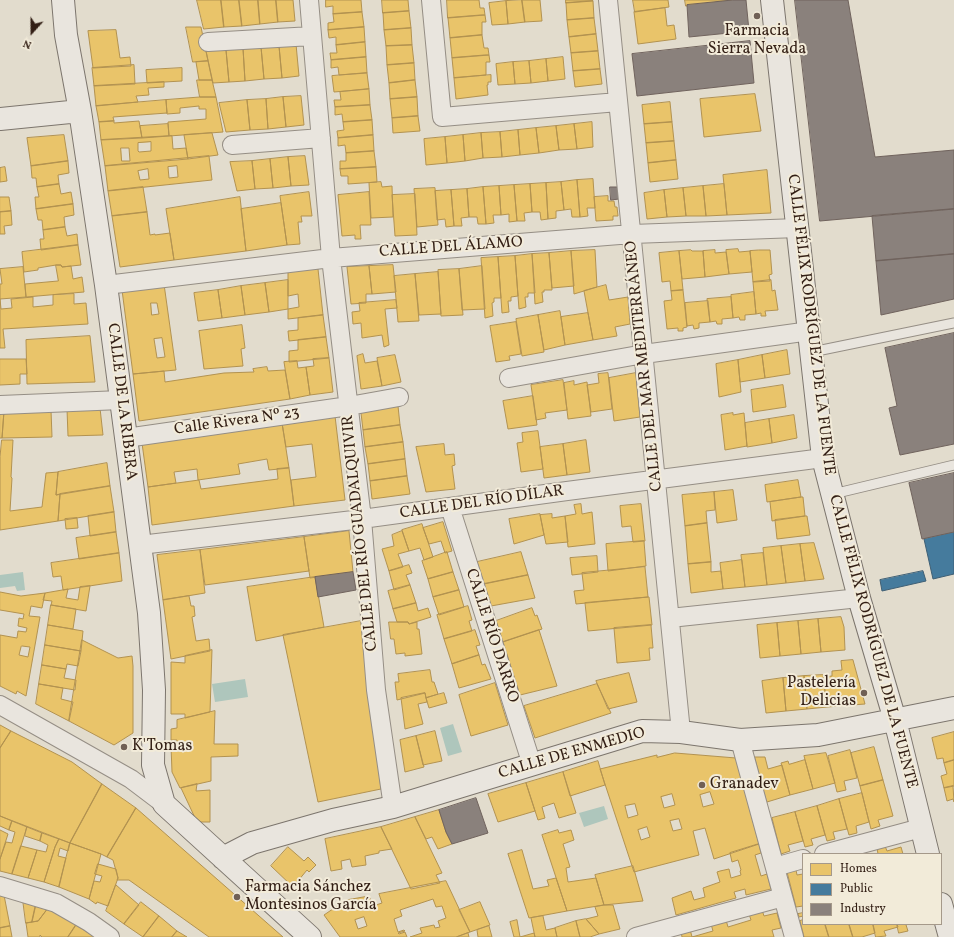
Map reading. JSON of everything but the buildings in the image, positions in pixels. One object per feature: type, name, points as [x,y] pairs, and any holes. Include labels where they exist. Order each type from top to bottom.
[{"type":"street","name":"CALLE DE LA RIBERA","points":[[63,0],[66,35],[80,111],[106,285],[149,613],[154,690],[153,765],[164,804]]},
{"type":"street","name":"CALLE DEL RÍO GUADALQUIVIR","points":[[310,0],[331,258],[362,519],[376,690],[393,807]]},
{"type":"street","points":[[431,0],[442,117],[618,102]]},
{"type":"street","name":"CALLE DEL MAR MEDITERRÁNEO","points":[[608,0],[681,732]]},
{"type":"street","name":"CALLE FÉLIX RODRÍGUEZ DE LA FUENTE","points":[[772,0],[823,458],[859,598],[895,720],[928,853]]},
{"type":"street","points":[[208,42],[312,36]]},
{"type":"street","points":[[0,119],[80,111]]},
{"type":"street","points":[[232,144],[321,138]]},
{"type":"street","name":"CALLE DEL ÁLAMO","points":[[106,285],[331,258],[632,234],[798,228]]},
{"type":"street","points":[[509,378],[644,354],[811,341]]},
{"type":"street","name":"Calle Rivera Nº 23","points":[[126,438],[349,406],[399,397]]},
{"type":"street","points":[[0,405],[121,400]]},
{"type":"street","name":"CALLE DEL RÍO DÍLAR","points":[[140,544],[362,519],[823,458]]},
{"type":"street","name":"CALLE RÍO DARRO","points":[[450,507],[532,765]]},
{"type":"street","points":[[670,618],[859,598]]},
{"type":"street","points":[[0,705],[131,779],[164,804],[310,937]]},
{"type":"street","name":"CALLE DE ENMEDIO","points":[[223,858],[252,843],[333,820],[393,807],[642,731],[681,732],[740,740],[818,735],[954,708]]},
{"type":"street","points":[[740,740],[794,937]]},
{"type":"street","points":[[828,853],[922,828]]},
{"type":"street","points":[[775,867],[802,859]]},
{"type":"street","points":[[0,886],[56,903],[110,937]]},
{"type":"street","points":[[636,937],[669,933],[783,897]]},
{"type":"street","points":[[942,908],[950,937]]},
{"type":"lane","points":[[811,341],[954,322]]},
{"type":"lane","points":[[833,494],[954,465]]},
{"type":"shaded area","points":[[23,572],[25,590],[17,591],[15,586],[0,588],[0,575]]},
{"type":"shaded area","points":[[245,679],[248,697],[215,702],[212,684]]},
{"type":"shaded area","points":[[453,724],[462,752],[448,756],[440,728]]},
{"type":"shaded area","points":[[604,806],[608,819],[584,827],[579,813]]},
{"type":"place","name":"Farmacia Sierra Nevada","points":[[757,16]]},
{"type":"place","name":"Pastelería Delicias","points":[[864,693]]},
{"type":"place","name":"K'Tomas","points":[[124,747]]},
{"type":"place","name":"Granadev","points":[[702,785]]},
{"type":"place","name":"Farmacia Sánchez Montesinos García","points":[[237,897]]}]
